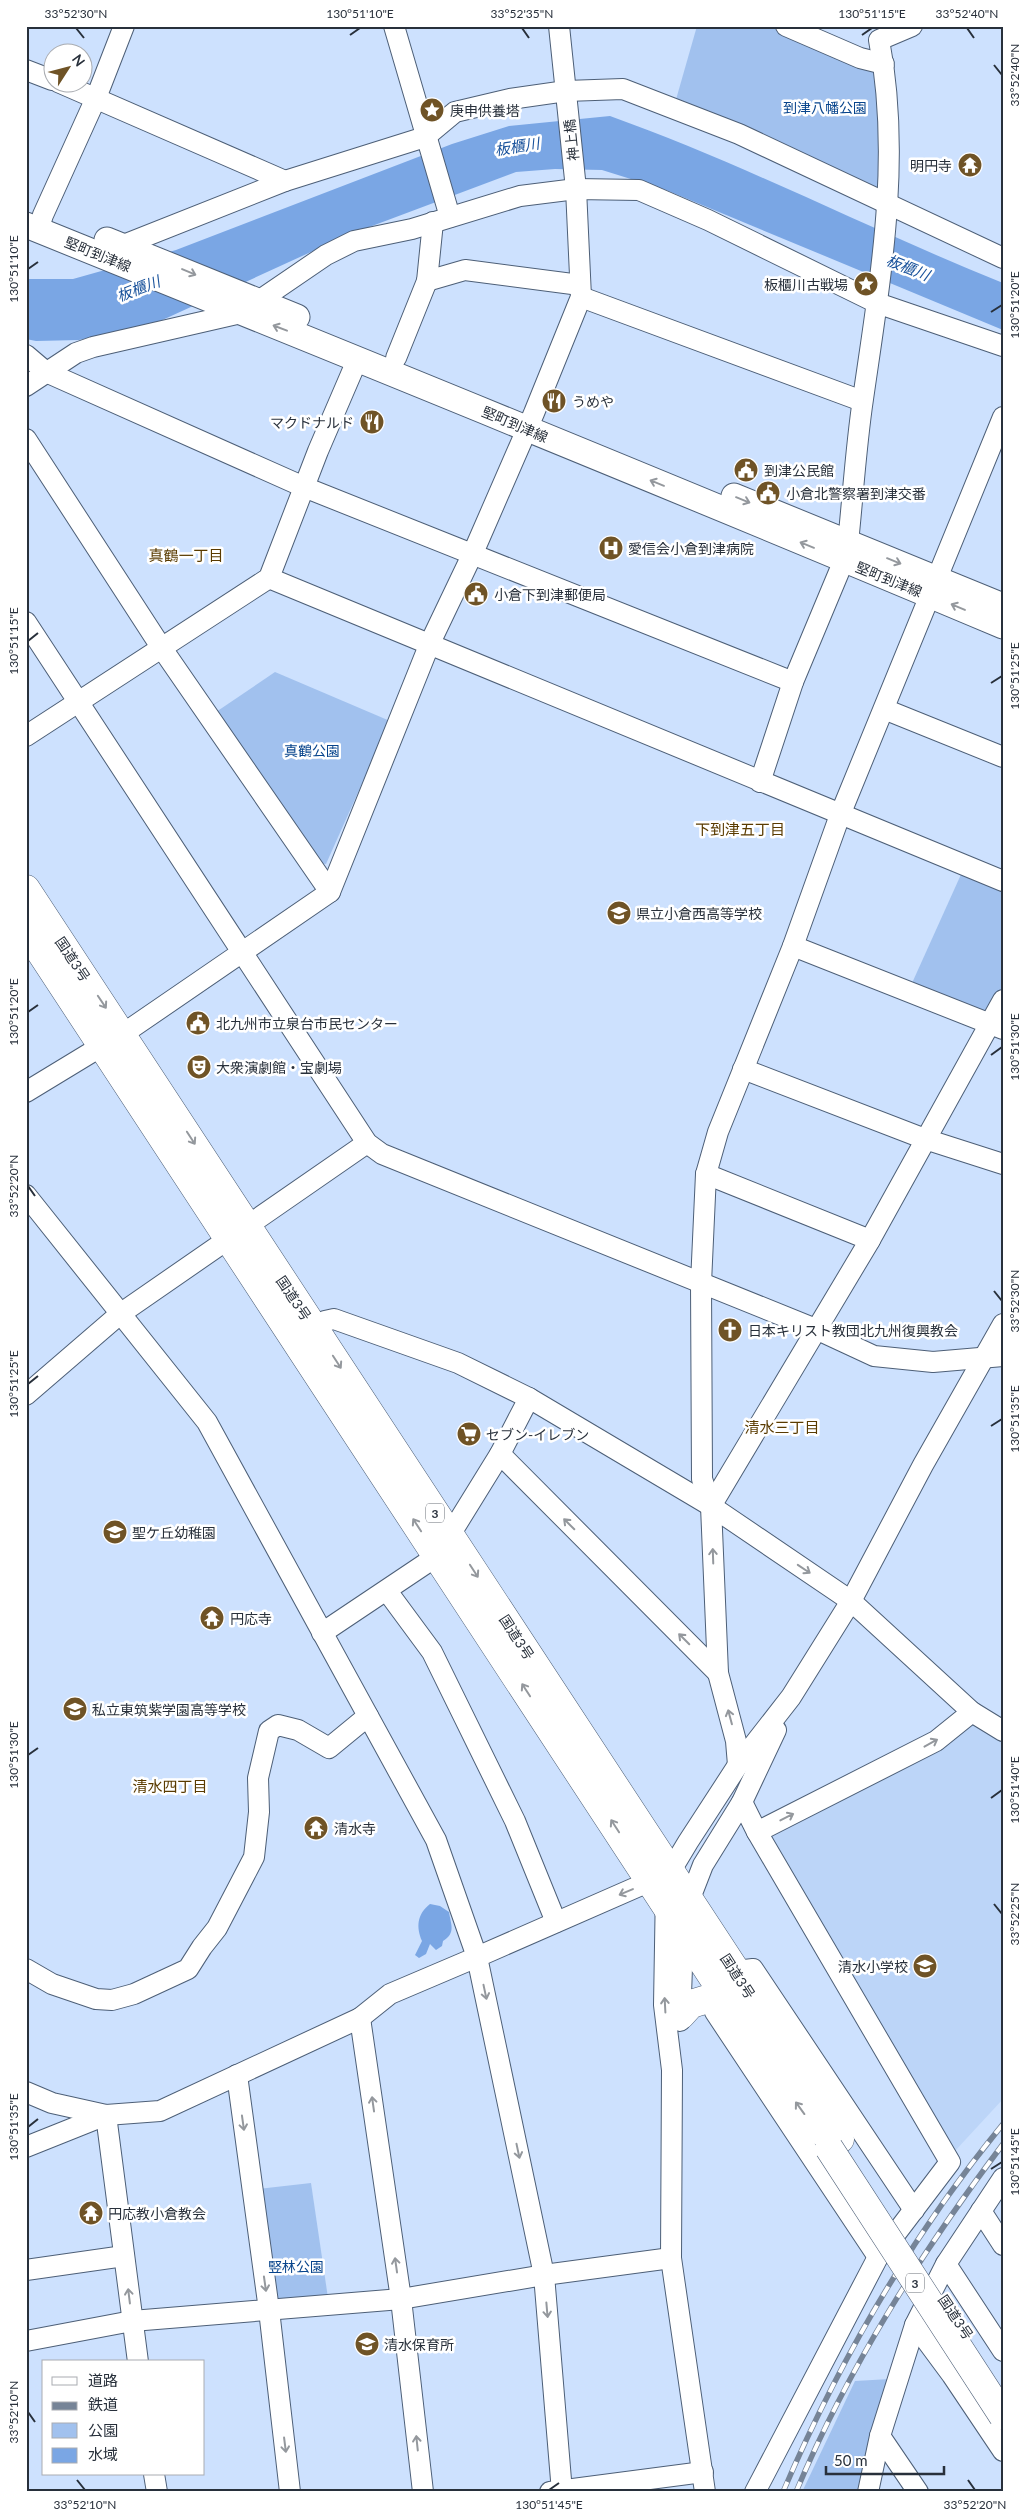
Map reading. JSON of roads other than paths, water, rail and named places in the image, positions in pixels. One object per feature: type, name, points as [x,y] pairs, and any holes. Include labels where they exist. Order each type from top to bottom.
[{"type":"highway","name":"国道3号","points":[[26,889],[112,1039],[730,1982],[786,2089],[834,2144],[1003,2388]]},
{"type":"highway","name":"国道3号","points":[[26,930],[112,1039]]},
{"type":"highway","name":"国道3号","points":[[237,1232],[314,1328],[444,1546]]},
{"type":"highway","name":"国道3号","points":[[677,1902],[682,1930],[730,1982]]},
{"type":"highway","points":[[681,2015],[691,2004],[730,1982]]},
{"type":"highway","name":"国道3号","points":[[834,2144],[1003,2416]]},
{"type":"main road","name":"堅町到津線","points":[[33,219],[125,253],[242,304],[358,358],[530,421],[934,587],[1003,606]]},
{"type":"main road","name":"堅町到津線","points":[[125,253],[242,304],[396,358],[530,421]]},
{"type":"main road","name":"堅町到津線","points":[[934,587],[1003,626]]},
{"type":"street","points":[[33,219],[96,98],[124,26]]},
{"type":"street","points":[[394,26],[427,142],[442,213],[428,281],[396,358]]},
{"type":"street","name":"神上橋","points":[[559,26],[576,189],[580,291]]},
{"type":"street","points":[[786,26],[860,58],[884,64]]},
{"type":"street","points":[[760,782],[793,682],[846,551],[862,401],[878,296],[887,210],[888,96],[879,40],[912,26]]},
{"type":"street","points":[[26,70],[42,76]]},
{"type":"street","points":[[125,253],[285,182],[427,142],[455,112],[510,99],[566,91],[623,89],[739,134],[887,210],[1003,258]]},
{"type":"street","points":[[82,92],[285,182]]},
{"type":"street","points":[[26,386],[76,353],[242,304],[326,255],[354,241],[442,213],[520,196],[576,189],[639,190],[878,296],[1003,346]]},
{"type":"street","points":[[428,281],[465,270],[580,291],[862,401]]},
{"type":"street","points":[[26,1092],[112,1039],[330,892],[430,643],[473,554],[530,421],[580,291]]},
{"type":"street","points":[[26,355],[46,372],[304,487],[793,682]]},
{"type":"street","points":[[26,736],[160,647],[269,578],[304,487],[358,358]]},
{"type":"street","points":[[738,1765],[736,1741],[718,1673],[711,1506],[702,1479],[701,1283],[706,1174],[718,1132],[793,946],[840,816],[934,587],[996,456],[1003,417]]},
{"type":"street","points":[[26,439],[160,647],[330,892]]},
{"type":"street","points":[[269,578],[430,643],[840,816],[1003,881]]},
{"type":"street","points":[[26,622],[367,1143],[382,1154],[818,1330],[874,1356],[933,1362],[994,1357]]},
{"type":"street","points":[[884,709],[1003,758]]},
{"type":"street","points":[[793,946],[996,1026]]},
{"type":"street","points":[[711,1506],[818,1330],[925,1139],[996,1026],[1003,1000]]},
{"type":"street","points":[[743,1069],[925,1139],[1003,1164]]},
{"type":"street","points":[[26,1394],[120,1314],[367,1143]]},
{"type":"street","points":[[706,1174],[870,1240]]},
{"type":"street","points":[[26,1196],[208,1422],[436,1840],[477,1957],[544,2275],[558,2491],[704,2482],[671,2258],[672,2070],[664,2005],[677,1902],[703,1865],[742,1802],[791,1697]]},
{"type":"street","points":[[314,1328],[324,1321],[334,1319],[458,1363],[529,1398],[711,1506],[851,1601],[972,1712],[1003,1731]]},
{"type":"street","points":[[652,1863],[655,1844],[670,1850],[677,1849],[688,1842],[738,1765],[791,1697],[851,1601],[923,1465],[994,1357],[1003,1324]]},
{"type":"street","points":[[322,1632],[387,1591],[444,1546],[500,1454],[529,1398]]},
{"type":"street","points":[[500,1454],[718,1673]]},
{"type":"street","points":[[387,1591],[432,1652],[515,1822],[556,1922]]},
{"type":"street","points":[[757,1832],[936,1741],[972,1712]]},
{"type":"street","points":[[26,1968],[52,1984],[96,1999],[112,2000],[134,1994],[188,1968],[202,1946],[217,1928],[254,1857],[259,1812],[258,1778],[268,1731],[278,1725],[298,1730],[329,1748],[368,1716]]},
{"type":"street","points":[[652,1863],[678,1870],[686,1864],[721,1810],[753,1780]]},
{"type":"street","points":[[742,1802],[757,1832],[950,2162],[878,2257],[755,2492]]},
{"type":"street","points":[[26,2092],[52,2103],[106,2115],[160,2111],[360,2018],[390,1994],[556,1922],[688,1842]]},
{"type":"street","points":[[672,2070],[681,2015],[682,1930]]},
{"type":"street","points":[[878,2257],[715,2012],[730,1982],[753,1969],[914,2210]]},
{"type":"street","points":[[360,2018],[401,2299],[423,2492]]},
{"type":"street","points":[[237,2075],[269,2310],[290,2492]]},
{"type":"street","points":[[26,2147],[106,2115]]},
{"type":"street","points":[[106,2115],[138,2360]]},
{"type":"street","points":[[868,2492],[880,2436],[915,2325],[946,2264],[1003,2178]]},
{"type":"street","points":[[981,2211],[1003,2246]]},
{"type":"street","points":[[26,2270],[124,2256]]},
{"type":"street","points":[[26,2341],[132,2321],[401,2299],[544,2275],[671,2258]]},
{"type":"street","points":[[946,2264],[1003,2351]]},
{"type":"street","points":[[915,2325],[952,2375],[1003,2451]]},
{"type":"street","points":[[880,2436],[918,2492]]},
{"type":"street","points":[[154,2476],[157,2492]]},
{"type":"water","name":"板櫃川","points":[[610,116],[709,155],[1003,283],[1003,330],[666,190],[602,170],[555,169],[516,172],[348,235],[158,322],[79,340],[36,341],[26,339],[26,279],[73,279],[176,250],[452,144],[509,126]]},
{"type":"water","points":[[430,1904],[440,1906],[449,1912],[451,1932],[443,1941],[442,1946],[436,1950],[430,1944],[426,1954],[419,1958],[415,1955],[422,1941],[418,1926],[420,1916]]},
{"type":"railway","points":[[783,2492],[828,2395],[880,2300],[938,2210],[1003,2124]]},
{"type":"railway","points":[[796,2492],[839,2400],[863,2355],[915,2269],[1003,2144]]},
{"type":"place","name":"庚申供養塔","points":[[432,110]]},
{"type":"place","name":"明円寺","points":[[970,165]]},
{"type":"place","name":"板櫃川古戦場","points":[[866,284]]},
{"type":"place","name":"うめや","points":[[554,401]]},
{"type":"place","name":"マクドナルド","points":[[372,422]]},
{"type":"place","name":"到津公民館","points":[[746,470]]},
{"type":"place","name":"小倉北警察署到津交番","points":[[768,493]]},
{"type":"place","name":"愛信会小倉到津病院","points":[[611,548]]},
{"type":"place","name":"小倉下到津郵便局","points":[[476,594]]},
{"type":"place","name":"県立小倉西高等学校","points":[[619,913]]},
{"type":"place","name":"北九州市立泉台市民センター","points":[[198,1023]]},
{"type":"place","name":"大衆演劇館・宝劇場","points":[[199,1067]]},
{"type":"place","name":"日本キリスト教団北九州復興教会","points":[[730,1330]]},
{"type":"place","name":"セブン-イレブン","points":[[469,1434]]},
{"type":"place","name":"聖ケ丘幼稚園","points":[[115,1532]]},
{"type":"place","name":"円応寺","points":[[212,1618]]},
{"type":"place","name":"私立東筑紫学園高等学校","points":[[75,1709]]},
{"type":"place","name":"清水寺","points":[[316,1828]]},
{"type":"place","name":"清水小学校","points":[[925,1966]]},
{"type":"place","name":"円応教小倉教会","points":[[91,2213]]},
{"type":"place","name":"清水保育所","points":[[367,2344]]},
{"type":"district","name":"真鶴一丁目","points":[[186,555]]},
{"type":"district","name":"下到津五丁目","points":[[740,829]]},
{"type":"district","name":"清水三丁目","points":[[782,1427]]},
{"type":"district","name":"清水四丁目","points":[[170,1786]]},
{"type":"park label","name":"到津八幡公園","points":[[825,107]]},
{"type":"park label","name":"真鶴公園","points":[[312,750]]},
{"type":"park label","name":"竪林公園","points":[[296,2266]]}]
